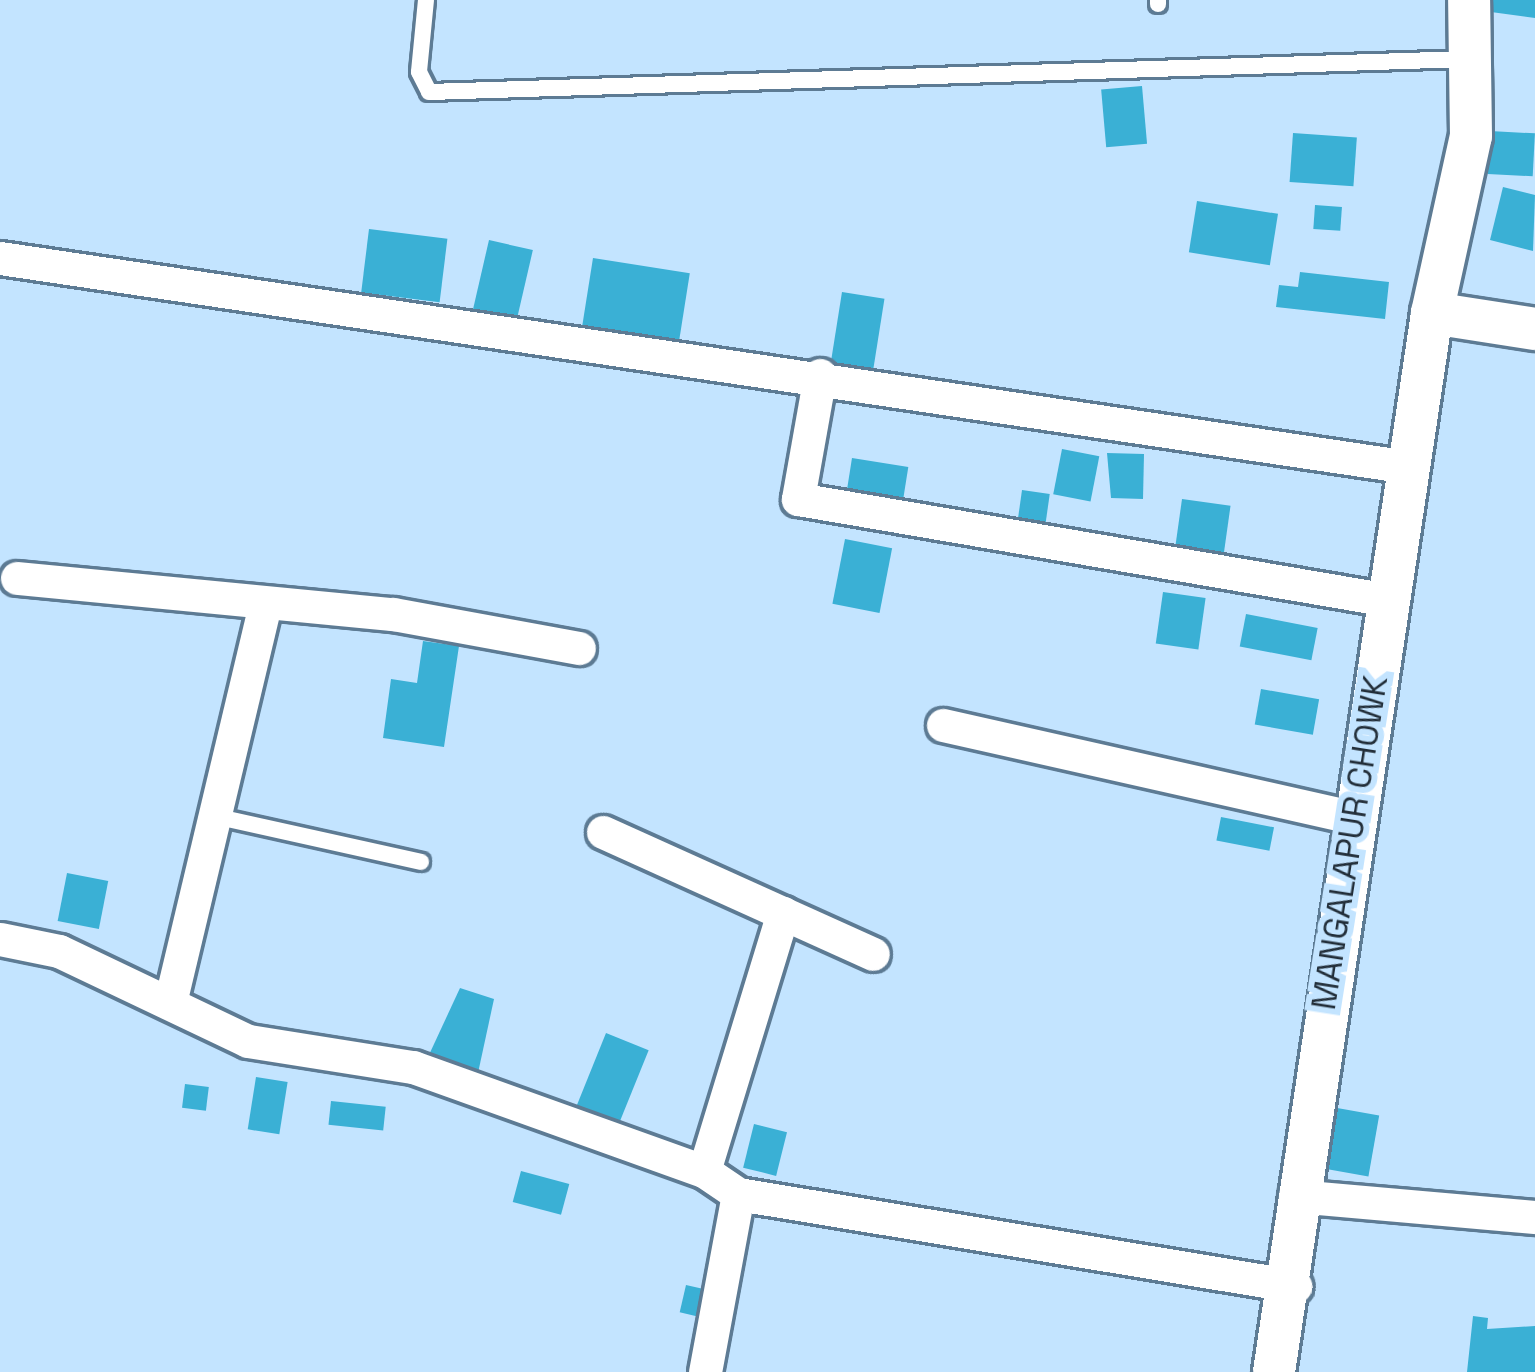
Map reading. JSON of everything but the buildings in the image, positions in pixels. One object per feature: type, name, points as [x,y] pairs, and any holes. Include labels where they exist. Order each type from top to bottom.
[{"type":"street","name":"MANGALAPUR CHOWK","points":[[1274,1372],[1295,1286],[1295,1196],[1432,313],[1471,136],[1469,0]]},
{"type":"street","points":[[0,258],[820,375],[1408,467]]},
{"type":"street","points":[[1432,313],[1535,328]]},
{"type":"street","points":[[820,375],[798,499],[1388,600]]},
{"type":"street","points":[[17,578],[265,604],[579,648]]},
{"type":"street","points":[[170,1004],[265,604]]},
{"type":"street","points":[[944,725],[1355,818]]},
{"type":"street","points":[[603,832],[873,955]]},
{"type":"street","points":[[704,1171],[783,913]]},
{"type":"street","points":[[0,939],[58,952],[248,1041],[413,1067],[704,1171],[738,1194],[1295,1286]]},
{"type":"street","points":[[705,1372],[738,1194]]},
{"type":"street","points":[[1295,1196],[1535,1217]]},
{"type":"lane","points":[[426,0],[419,72],[429,92],[1469,59]]},
{"type":"lane","points":[[214,816],[421,862]]}]
